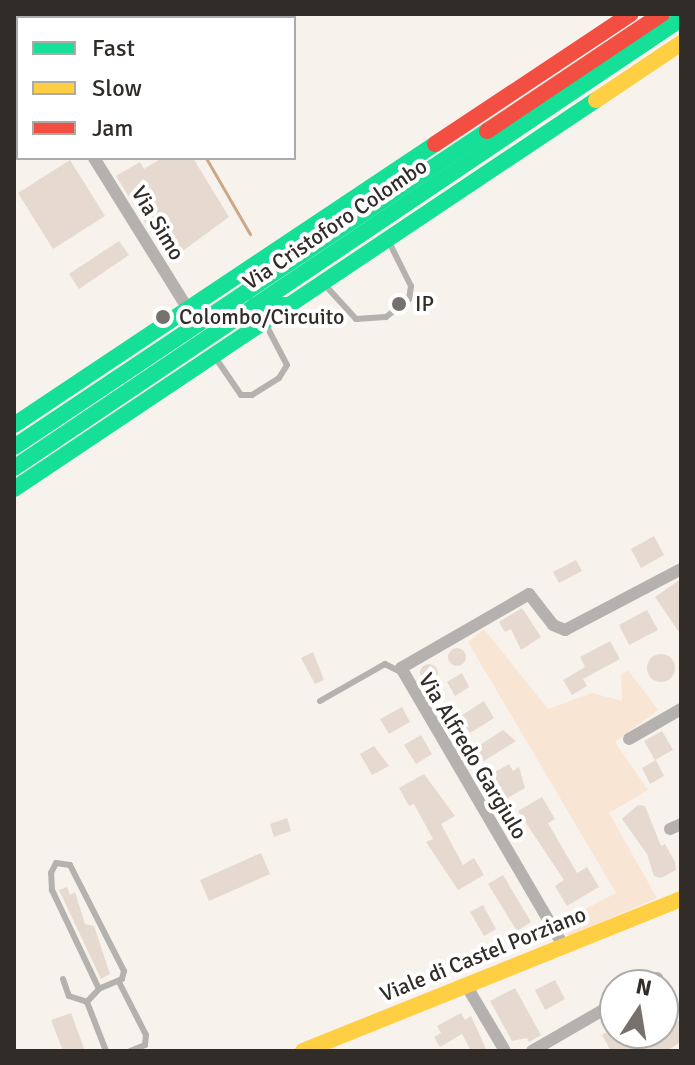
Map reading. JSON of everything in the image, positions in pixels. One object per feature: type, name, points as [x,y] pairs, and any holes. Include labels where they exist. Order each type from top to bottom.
[{"type":"street","name":"Via Cristoforo Colombo","points":[[14,425],[631,14]]},
{"type":"street","name":"Via Cristoforo Colombo","points":[[14,447],[662,14]]},
{"type":"street","name":"Via Cristoforo Colombo","points":[[14,468],[681,19]]},
{"type":"street","name":"Via Cristoforo Colombo","points":[[14,489],[681,43]]},
{"type":"street","name":"Via Simo","points":[[95,160],[188,309]]},
{"type":"street","points":[[255,305],[288,305]]},
{"type":"street","points":[[58,395],[83,400]]},
{"type":"street","name":"Via Alfredo Gargiulo","points":[[563,945],[402,676],[406,662],[529,594],[553,625],[565,630],[681,569]]},
{"type":"street","points":[[629,739],[681,709]]},
{"type":"street","name":"Viale di Castel Porziano","points":[[303,1051],[681,899]]},
{"type":"street","points":[[466,985],[505,1051]]},
{"type":"street","points":[[532,1051],[599,1012]]},
{"type":"lane","points":[[322,282],[356,319],[386,317],[409,299],[411,286],[387,238]]},
{"type":"lane","points":[[214,354],[241,395],[252,395],[279,378],[287,365],[264,321]]},
{"type":"lane","points":[[320,701],[385,664],[394,665],[402,676]]},
{"type":"lane","points":[[87,1002],[99,989],[119,982],[124,971],[70,865],[56,863],[51,873],[52,890],[99,989]]},
{"type":"lane","points":[[63,979],[69,996],[87,1002]]},
{"type":"lane","points":[[119,982],[146,1035],[145,1045],[130,1051]]},
{"type":"lane","points":[[87,1002],[106,1051]]},
{"type":"shaded area","points":[[484,629],[548,709],[592,693],[622,701],[621,675],[628,670],[658,710],[615,742],[648,790],[609,813],[657,898],[569,936],[558,923],[616,893],[468,642]]},
{"type":"building","points":[[70,160],[105,216],[53,249],[18,193]]},
{"type":"building","points":[[159,160],[194,160],[229,217],[169,261],[116,176],[140,162],[144,169]]},
{"type":"building","points":[[119,241],[129,255],[79,289],[69,274]]},
{"type":"building","points":[[654,536],[664,555],[641,568],[631,549]]},
{"type":"building","points":[[576,560],[582,571],[559,583],[553,572]]},
{"type":"building","points":[[681,579],[681,635],[655,597]]},
{"type":"building","points":[[522,608],[541,637],[521,650],[511,629],[505,632],[499,622]]},
{"type":"building","points":[[647,610],[658,630],[629,645],[619,625]]},
{"type":"building","points":[[610,641],[620,659],[583,679],[587,686],[572,695],[563,680],[585,667],[580,657]]},
{"type":"building","points":[[457,648],[466,657],[457,666],[448,657]]},
{"type":"building","points":[[313,652],[324,680],[315,684],[301,658]]},
{"type":"building","points":[[661,654],[671,658],[675,668],[671,678],[661,682],[651,678],[647,668],[651,658]]},
{"type":"building","points":[[429,664],[438,673],[429,682],[420,673]]},
{"type":"building","points":[[462,673],[469,687],[455,696],[447,682]]},
{"type":"building","points":[[484,701],[494,718],[470,733],[459,717]]},
{"type":"building","points":[[402,707],[410,722],[389,734],[380,719]]},
{"type":"building","points":[[503,730],[516,741],[482,762],[474,749]]},
{"type":"building","points":[[662,731],[673,750],[655,760],[644,741]]},
{"type":"building","points":[[421,735],[432,754],[416,764],[404,745]]},
{"type":"building","points":[[374,746],[389,766],[372,775],[360,754]]},
{"type":"building","points":[[656,760],[664,776],[650,784],[642,768]]},
{"type":"building","points":[[509,764],[513,771],[519,767],[525,788],[499,803],[484,778]]},
{"type":"building","points":[[424,774],[455,816],[441,824],[463,865],[474,858],[484,875],[458,890],[426,842],[433,839],[414,804],[409,806],[399,788]]},
{"type":"building","points":[[542,797],[555,819],[548,823],[577,873],[587,867],[599,887],[567,906],[555,886],[564,880],[518,811]]},
{"type":"building","points":[[638,805],[645,806],[661,846],[665,844],[675,862],[676,870],[661,878],[654,876],[647,854],[622,819]]},
{"type":"building","points":[[287,818],[291,831],[274,837],[270,824]]},
{"type":"building","points":[[261,853],[270,874],[209,901],[200,880]]},
{"type":"building","points":[[503,875],[531,922],[517,931],[488,884]]},
{"type":"building","points":[[67,887],[70,895],[75,892],[85,924],[94,926],[110,974],[101,979],[59,890]]},
{"type":"building","points":[[483,905],[496,929],[484,936],[470,912]]},
{"type":"building","points":[[555,980],[565,999],[545,1010],[535,990]]},
{"type":"building","points":[[515,988],[541,1035],[529,1042],[527,1038],[512,1041],[490,1001]]},
{"type":"building","points":[[71,1013],[85,1051],[63,1051],[51,1020]]},
{"type":"building","points":[[461,1013],[465,1020],[471,1016],[487,1051],[471,1051],[462,1034],[440,1047],[434,1037],[441,1033],[437,1026]]},
{"type":"building","points":[[679,1021],[681,1023],[679,1043]]},
{"type":"building","points":[[610,1049],[669,1049],[666,1051]]},
{"type":"waterway","points":[[207,160],[250,234]]},
{"type":"traffic: fast","points":[[14,468],[681,19]]},
{"type":"traffic: fast","points":[[14,489],[596,100]]},
{"type":"traffic: fast","points":[[14,447],[487,131]]},
{"type":"traffic: fast","points":[[14,425],[435,144]]},
{"type":"traffic: fast","points":[[255,305],[288,305]]},
{"type":"traffic: slow","points":[[596,100],[681,43]]},
{"type":"traffic: slow","points":[[303,1051],[681,899]]},
{"type":"traffic: jam","points":[[435,144],[631,14]]},
{"type":"traffic: jam","points":[[487,131],[662,14]]},
{"type":"place","name":"IP","points":[[399,304]]},
{"type":"place","name":"Colombo/Circuito","points":[[163,317]]}]
